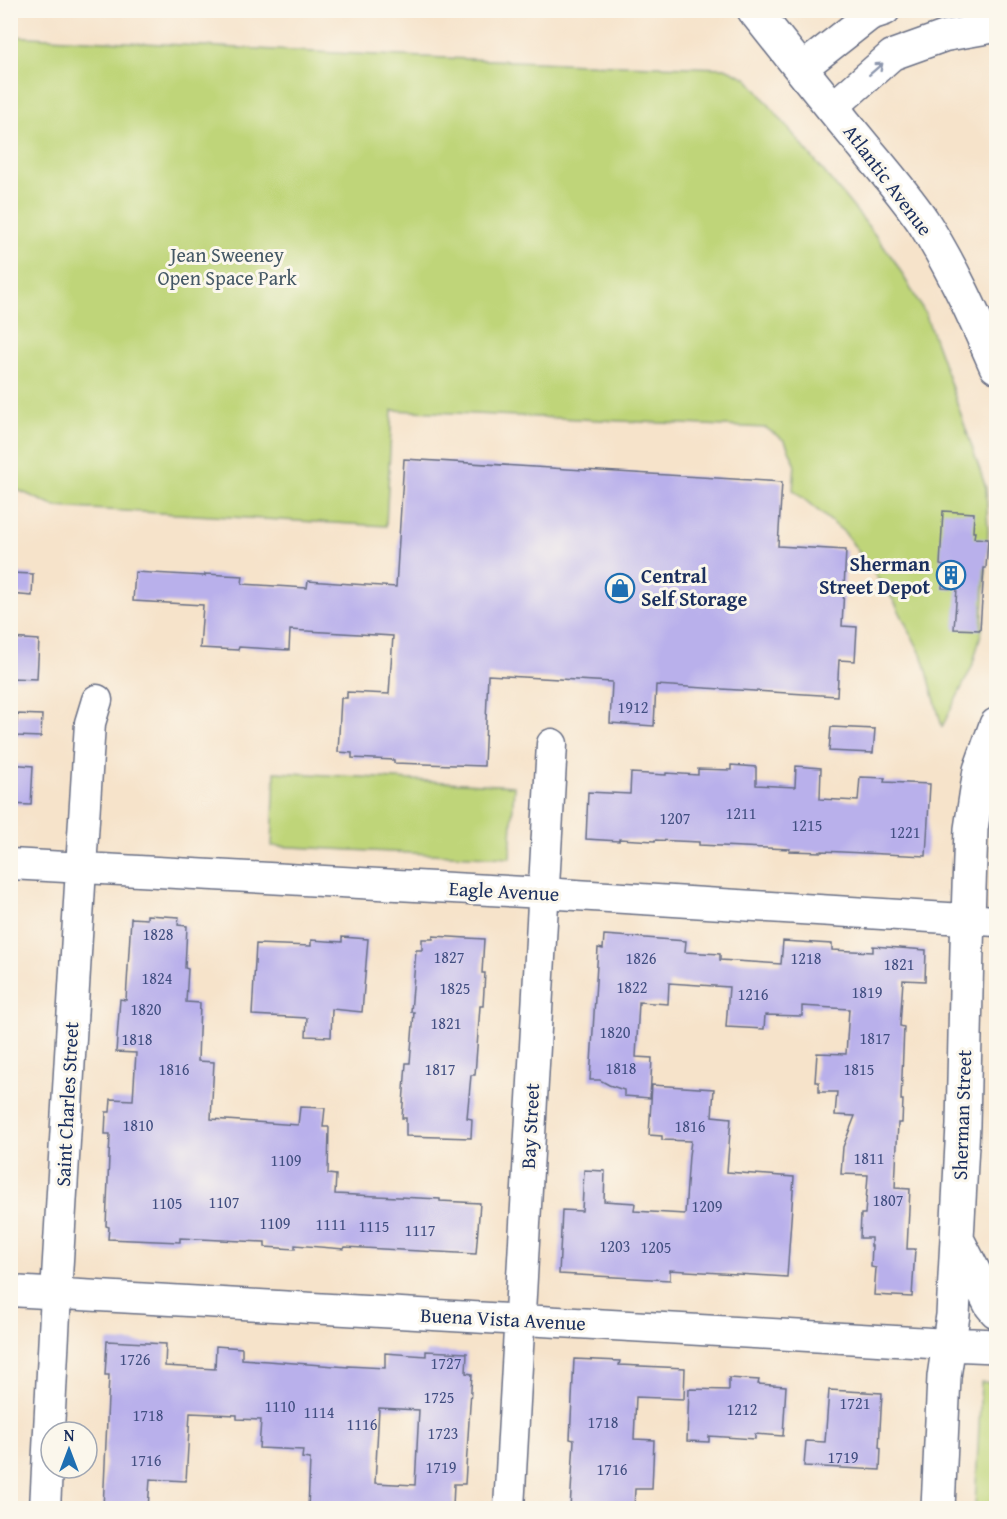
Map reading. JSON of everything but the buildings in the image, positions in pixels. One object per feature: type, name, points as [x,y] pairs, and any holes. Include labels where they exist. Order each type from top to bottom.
[{"type":"street","name":"Atlantic Avenue","points":[[754,10],[894,182],[921,220],[952,269],[996,366]]},
{"type":"street","points":[[801,69],[870,15],[885,10]]},
{"type":"street","points":[[832,108],[892,56],[945,36],[996,27]]},
{"type":"street","name":"Saint Charles Street","points":[[45,1509],[90,723],[96,700]]},
{"type":"street","name":"Sherman Street","points":[[938,1509],[944,1377],[952,1315],[963,1125],[982,920],[971,829],[980,770],[996,725]]},
{"type":"street","name":"Bay Street","points":[[509,1509],[552,744]]},
{"type":"street","name":"Eagle Avenue","points":[[10,864],[982,920]]},
{"type":"street","points":[[957,1239],[996,1311]]},
{"type":"street","name":"Buena Vista Avenue","points":[[10,1291],[996,1346]]},
{"type":"green space","name":"Jean Sweeney Open Space Park","points":[[10,36],[354,54],[725,68],[747,78],[894,260],[925,313],[986,488],[988,531],[982,630],[972,667],[942,727],[924,660],[894,601],[845,533],[793,490],[795,463],[785,441],[766,428],[392,410],[386,526],[56,507],[11,487]]},
{"type":"green space","points":[[275,772],[514,786],[510,858],[272,846]]},
{"type":"green space","points":[[981,1382],[996,1383],[996,1508],[975,1508]]},
{"type":"place","name":"Sherman Street Depot","points":[[951,575]]},
{"type":"place","name":"Central Self Storage","points":[[620,588]]}]
